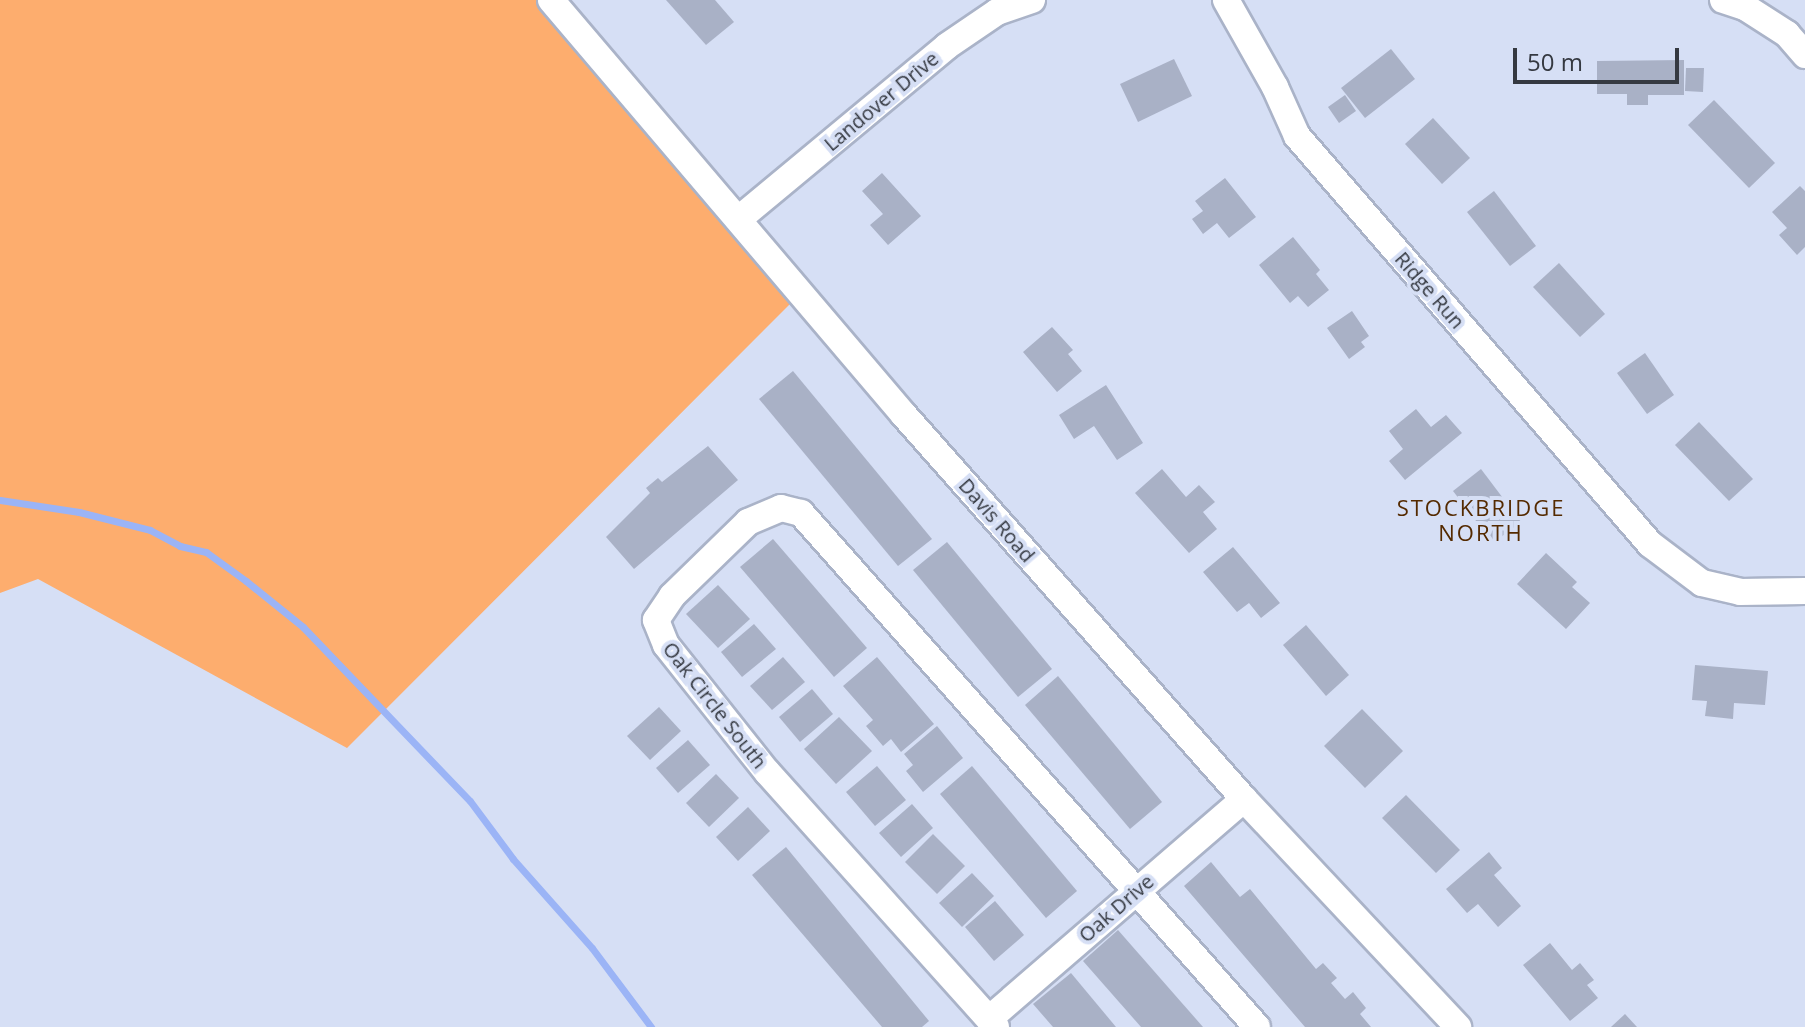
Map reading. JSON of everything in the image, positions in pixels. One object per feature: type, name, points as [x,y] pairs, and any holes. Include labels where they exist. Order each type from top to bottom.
[{"type":"street","name":"Davis Road","points":[[551,0],[740,218],[904,415],[1244,799],[1458,1027]]},
{"type":"street","name":"Landover Drive","points":[[740,218],[947,46],[997,12],[1032,0]]},
{"type":"street","name":"Ridge Run","points":[[1226,0],[1275,87],[1297,136],[1650,544],[1702,583],[1740,592],[1805,591]]},
{"type":"street","points":[[1723,0],[1745,7],[1787,34],[1805,55]]},
{"type":"street","name":"Oak Circle South","points":[[992,1023],[767,772],[666,645],[656,620],[672,596],[748,522],[781,508],[801,513],[1135,892]]},
{"type":"street","name":"Oak Drive","points":[[992,1023],[1135,892],[1244,799]]},
{"type":"street","points":[[1135,892],[1257,1027]]},
{"type":"shaded area","points":[[0,0],[546,0],[793,301],[347,748],[38,579],[0,593]]},
{"type":"building","points":[[666,0],[715,0],[734,22],[706,45]]},
{"type":"building","points":[[1391,49],[1415,79],[1365,118],[1341,88]]},
{"type":"building","points":[[1174,59],[1192,96],[1138,122],[1120,84]]},
{"type":"building","points":[[1684,60],[1684,95],[1648,95],[1648,105],[1627,105],[1627,94],[1597,94],[1597,61]]},
{"type":"building","points":[[1686,68],[1704,68],[1703,92],[1685,91]]},
{"type":"building","points":[[1345,95],[1356,111],[1339,123],[1328,107]]},
{"type":"building","points":[[1714,100],[1775,163],[1749,188],[1688,125]]},
{"type":"building","points":[[1433,118],[1470,158],[1442,184],[1405,144]]},
{"type":"building","points":[[882,173],[921,216],[888,245],[870,225],[883,214],[862,191]]},
{"type":"building","points":[[1225,178],[1256,217],[1229,238],[1217,223],[1203,234],[1192,219],[1203,211],[1195,201]]},
{"type":"building","points":[[1800,186],[1805,191],[1805,247],[1797,255],[1779,235],[1787,228],[1772,212]]},
{"type":"building","points":[[1494,191],[1536,246],[1510,266],[1467,212]]},
{"type":"building","points":[[1293,237],[1320,270],[1316,274],[1329,290],[1308,307],[1298,296],[1290,303],[1259,265]]},
{"type":"building","points":[[1559,263],[1605,314],[1580,337],[1533,287]]},
{"type":"building","points":[[1352,311],[1369,336],[1361,342],[1365,347],[1349,359],[1327,328]]},
{"type":"building","points":[[1052,327],[1073,350],[1068,354],[1082,371],[1057,392],[1023,352]]},
{"type":"building","points":[[1645,353],[1674,395],[1647,414],[1617,373]]},
{"type":"building","points":[[793,371],[932,539],[898,566],[759,399]]},
{"type":"building","points":[[1106,385],[1143,443],[1117,460],[1094,426],[1074,439],[1059,415]]},
{"type":"building","points":[[1416,409],[1431,427],[1446,415],[1462,433],[1405,480],[1389,461],[1403,449],[1389,431]]},
{"type":"building","points":[[1699,422],[1753,479],[1729,501],[1675,445]]},
{"type":"building","points":[[708,446],[738,480],[634,569],[606,537],[650,493],[646,488],[658,478],[662,482]]},
{"type":"building","points":[[1162,469],[1186,497],[1199,485],[1215,502],[1203,512],[1217,529],[1189,553],[1135,493]]},
{"type":"building","points":[[1481,469],[1521,522],[1493,543],[1453,491]]},
{"type":"building","points":[[773,539],[867,648],[834,677],[740,567]]},
{"type":"building","points":[[947,542],[1052,669],[1018,697],[913,570]]},
{"type":"building","points":[[1233,547],[1280,603],[1261,618],[1249,603],[1237,612],[1203,572]]},
{"type":"building","points":[[1546,553],[1577,582],[1572,587],[1590,603],[1566,629],[1517,584]]},
{"type":"building","points":[[718,585],[750,619],[718,648],[686,614]]},
{"type":"building","points":[[754,624],[776,649],[742,677],[721,652]]},
{"type":"building","points":[[1306,625],[1349,675],[1326,696],[1283,645]]},
{"type":"building","points":[[783,657],[805,682],[772,710],[750,686]]},
{"type":"building","points":[[877,657],[934,724],[901,752],[891,739],[883,746],[866,726],[873,720],[843,686]]},
{"type":"building","points":[[1695,665],[1768,671],[1765,705],[1734,703],[1733,719],[1705,716],[1707,701],[1692,700]]},
{"type":"building","points":[[1058,676],[1162,802],[1130,829],[1025,705]]},
{"type":"building","points":[[812,689],[833,714],[800,742],[779,717]]},
{"type":"building","points":[[659,707],[681,731],[650,760],[627,736]]},
{"type":"building","points":[[1362,709],[1403,751],[1365,788],[1324,746]]},
{"type":"building","points":[[839,717],[872,751],[836,784],[804,749]]},
{"type":"building","points":[[937,726],[963,758],[923,792],[906,771],[913,765],[904,754]]},
{"type":"building","points":[[688,740],[710,765],[678,793],[656,768]]},
{"type":"building","points":[[877,766],[906,800],[875,826],[846,792]]},
{"type":"building","points":[[972,766],[1077,891],[1046,918],[940,794]]},
{"type":"building","points":[[716,774],[739,798],[709,827],[686,803]]},
{"type":"building","points":[[1406,795],[1460,850],[1436,873],[1382,818]]},
{"type":"building","points":[[912,804],[933,828],[901,857],[879,833]]},
{"type":"building","points":[[748,807],[770,831],[738,861],[716,837]]},
{"type":"building","points":[[933,834],[965,866],[937,894],[905,862]]},
{"type":"building","points":[[786,847],[929,1021],[922,1027],[882,1027],[752,875]]},
{"type":"building","points":[[1489,852],[1502,868],[1494,875],[1521,906],[1498,927],[1478,904],[1467,913],[1446,889]]},
{"type":"building","points":[[1211,862],[1240,897],[1250,889],[1316,969],[1323,963],[1337,978],[1331,983],[1345,999],[1353,992],[1366,1008],[1360,1014],[1371,1027],[1305,1027],[1184,886]]},
{"type":"building","points":[[972,873],[994,896],[962,927],[939,903]]},
{"type":"building","points":[[995,901],[1024,935],[994,961],[965,927]]},
{"type":"building","points":[[1118,930],[1203,1027],[1141,1027],[1083,961]]},
{"type":"building","points":[[1550,943],[1572,970],[1580,963],[1594,980],[1587,985],[1598,998],[1570,1021],[1523,965]]},
{"type":"building","points":[[1071,973],[1116,1027],[1053,1027],[1033,1004]]},
{"type":"building","points":[[1625,1014],[1637,1027],[1611,1027]]},
{"type":"waterway","points":[[0,500],[79,512],[150,530],[180,546],[206,552],[303,627],[470,801],[513,859],[592,948],[651,1027]]},
{"type":"district","name":"STOCKBRIDGE NORTH","points":[[1481,520]]}]
